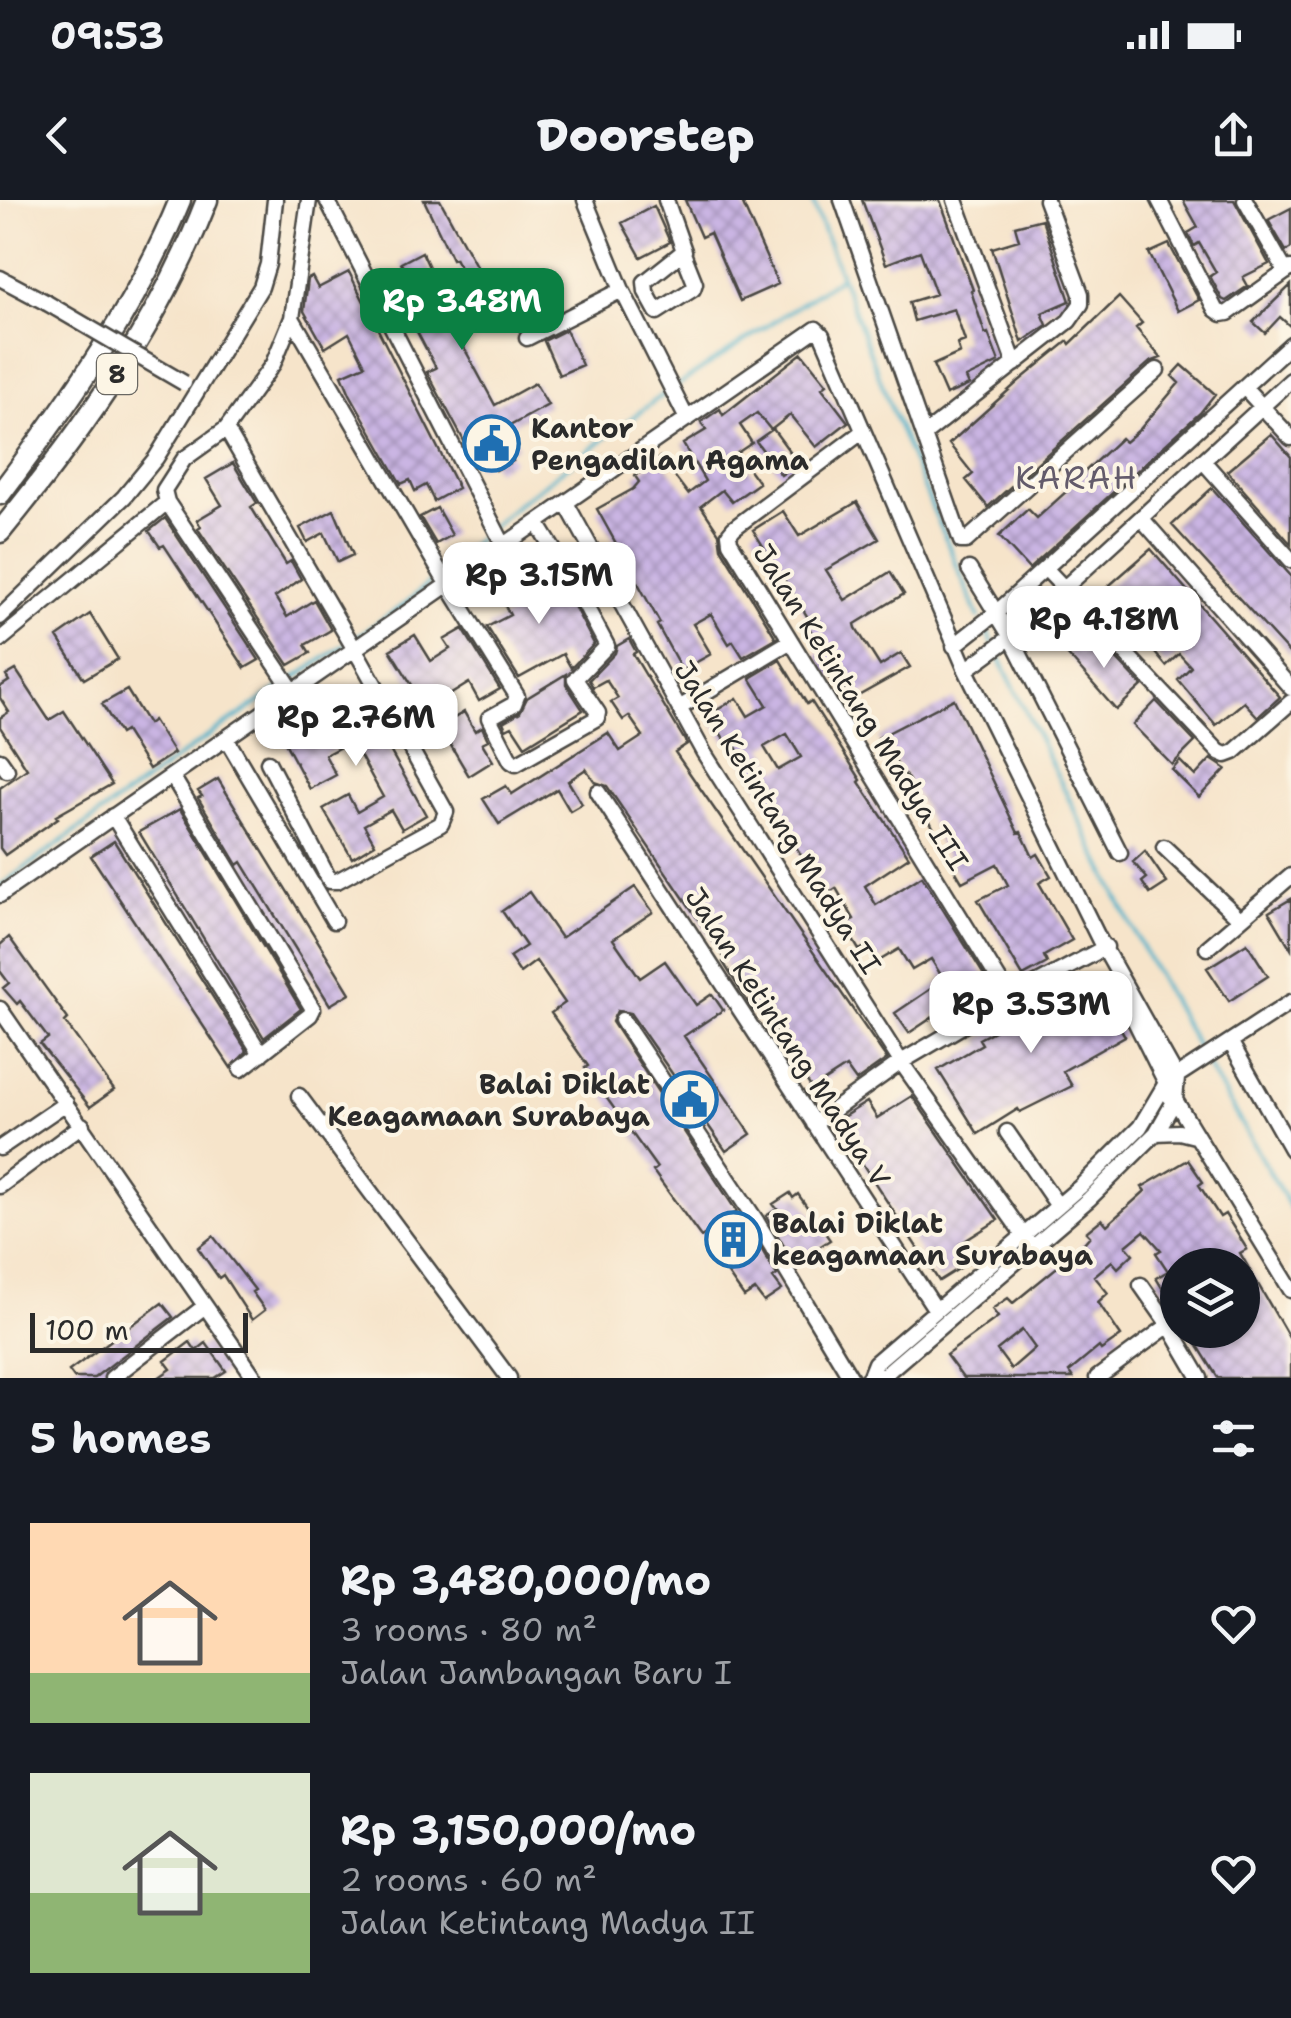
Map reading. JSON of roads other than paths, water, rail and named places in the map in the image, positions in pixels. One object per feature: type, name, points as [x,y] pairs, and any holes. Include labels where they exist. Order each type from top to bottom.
[{"type":"highway","name":"8","points":[[0,494],[96,361],[150,269],[180,200]]},
{"type":"highway","name":"8","points":[[0,532],[114,380],[172,280],[208,200]]},
{"type":"street","points":[[0,617],[124,497],[156,458],[261,286],[268,264],[275,200]]},
{"type":"street","points":[[288,682],[167,502],[164,490],[184,459],[226,429],[272,364],[292,318],[309,200]]},
{"type":"street","points":[[328,200],[500,539]]},
{"type":"street","points":[[584,200],[622,290],[687,419]]},
{"type":"street","points":[[666,200],[683,254]]},
{"type":"street","points":[[842,200],[959,539],[966,541],[1157,370]]},
{"type":"street","points":[[955,200],[1015,364]]},
{"type":"street","points":[[925,434],[1069,321],[1082,302],[1046,200]]},
{"type":"street","points":[[1158,200],[1222,314],[1288,270],[1245,200]]},
{"type":"street","points":[[0,278],[200,391]]},
{"type":"street","points":[[527,338],[622,290]]},
{"type":"street","points":[[292,318],[442,576],[517,696],[514,704],[489,718],[511,761],[517,764],[592,723],[598,713],[575,677],[606,651],[607,645],[537,523]]},
{"type":"street","points":[[0,894],[226,738],[288,682],[442,576],[500,539],[537,523],[816,329],[822,335],[954,646],[1174,1084],[1194,1136],[1291,1290]]},
{"type":"street","points":[[954,646],[1046,568],[1291,344]]},
{"type":"street","points":[[966,670],[1008,640],[1291,380]]},
{"type":"street","points":[[1244,387],[1291,438]]},
{"type":"street","points":[[226,429],[446,812],[444,820],[337,881],[330,881],[268,762]]},
{"type":"street","name":"Jalan Ketintang Madya III","points":[[862,432],[729,534],[730,542],[1010,998]]},
{"type":"street","points":[[1203,461],[1291,560]]},
{"type":"street","points":[[0,640],[167,502]]},
{"type":"street","name":"Jalan Ketintang Madya II","points":[[566,503],[704,753],[901,1062],[1027,1241]]},
{"type":"street","points":[[1141,518],[1291,688]]},
{"type":"street","points":[[1046,568],[1218,752],[1234,752],[1291,702]]},
{"type":"street","points":[[969,569],[1120,853]]},
{"type":"street","points":[[679,708],[791,641]]},
{"type":"street","points":[[226,738],[334,921]]},
{"type":"street","points":[[172,776],[313,1009],[241,1070]]},
{"type":"street","name":"Jalan Ketintang Madya V","points":[[598,792],[936,1310]]},
{"type":"street","points":[[113,816],[260,1054]]},
{"type":"street","points":[[1164,847],[1240,919]]},
{"type":"street","points":[[1208,948],[1291,876]]},
{"type":"street","points":[[814,1124],[901,1062],[1102,946]]},
{"type":"street","points":[[876,1374],[1027,1241],[1140,1128],[1174,1084],[1291,1002]]},
{"type":"street","points":[[0,1009],[249,1376]]},
{"type":"street","points":[[622,1020],[757,1222],[850,1378]]},
{"type":"street","points":[[1229,1044],[1291,1149]]},
{"type":"street","points":[[876,1374],[936,1310],[1089,1199],[1156,1133],[1174,1084]]},
{"type":"street","points":[[299,1096],[508,1378]]},
{"type":"street","points":[[0,1148],[66,1103]]},
{"type":"street","points":[[0,1186],[82,1125]]},
{"type":"street","points":[[1007,1132],[1058,1206]]},
{"type":"street","points":[[1156,1133],[1194,1136]]},
{"type":"street","points":[[1141,1285],[1160,1312]]},
{"type":"street","points":[[112,1378],[205,1306]]},
{"type":"street","points":[[1097,1378],[1160,1332]]},
{"type":"street","points":[[1182,1348],[1200,1378]]},
{"type":"waterway","points":[[812,200],[896,421],[979,618]]},
{"type":"waterway","points":[[443,570],[520,502],[657,399],[841,277]]},
{"type":"waterway","points":[[0,886],[204,739],[404,605],[436,577]]},
{"type":"waterway","points":[[984,626],[993,644]]},
{"type":"waterway","points":[[997,653],[1144,951],[1201,1054]]},
{"type":"waterway","points":[[1206,1063],[1291,1209]]},
{"type":"place","name":"Kantor Pengadilan Agama","points":[[492,444]]},
{"type":"place","name":"Balai Diklat Keagamaan Surabaya","points":[[689,1100]]},
{"type":"place","name":"Balai Diklat keagamaan Surabaya","points":[[733,1239]]},
{"type":"district","name":"KARAH","points":[[1077,477]]}]
